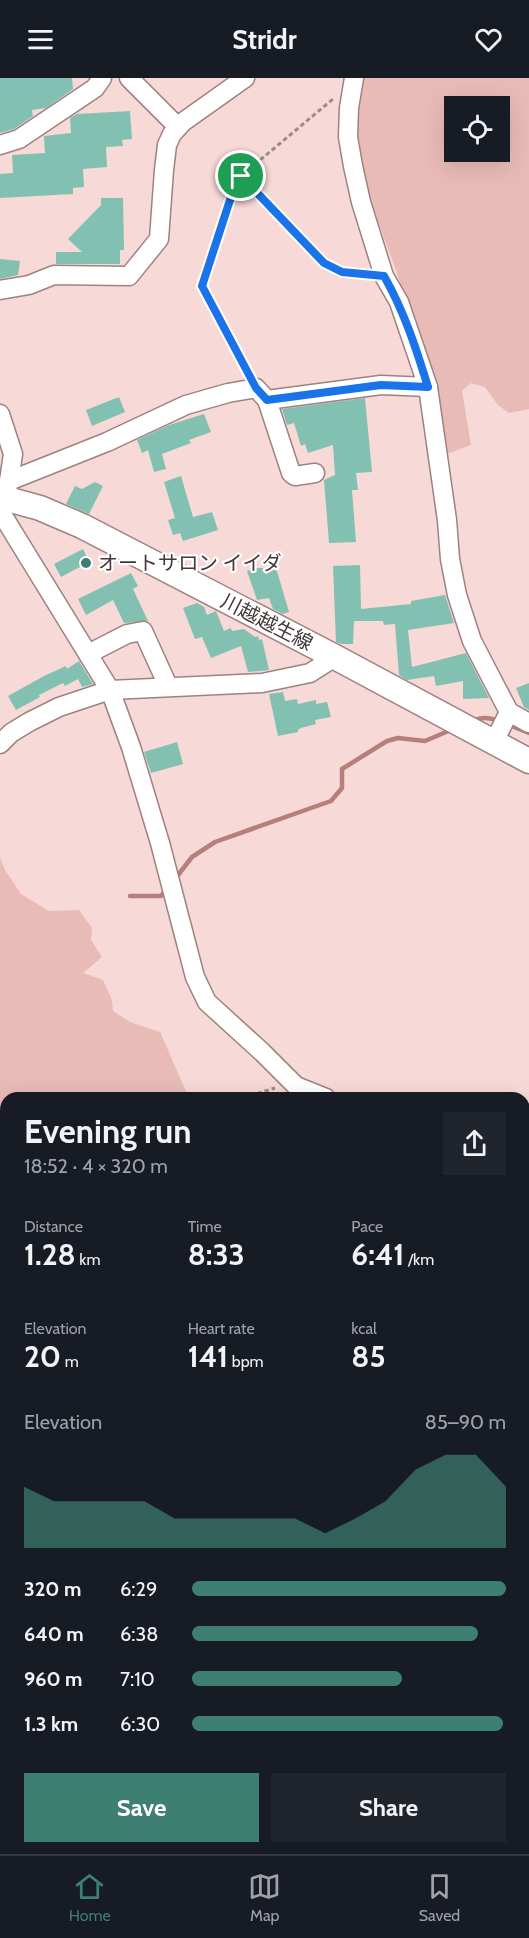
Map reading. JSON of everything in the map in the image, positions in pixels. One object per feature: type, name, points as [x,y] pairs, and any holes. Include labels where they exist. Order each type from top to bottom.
[{"type":"main road","name":"川越越生線","points":[[3,497],[40,508],[82,526],[529,761]]},
{"type":"street","points":[[0,146],[18,139],[38,126],[95,88],[102,78]]},
{"type":"street","points":[[129,78],[178,127]]},
{"type":"street","points":[[0,290],[29,285],[54,275],[129,276],[159,239],[167,145],[178,127],[245,78]]},
{"type":"street","points":[[354,80],[349,108],[349,153],[361,202],[384,276],[402,311],[428,387],[447,520],[450,559],[458,595],[472,641],[509,712],[529,723]]},
{"type":"street","points":[[3,497],[107,442],[186,405],[228,393],[262,394],[381,385],[428,387]]},
{"type":"street","points":[[262,394],[291,474],[295,476],[315,472]]},
{"type":"street","points":[[0,414],[13,454],[3,497],[110,690],[128,737],[160,843],[195,978],[207,1002],[296,1086],[311,1092]]},
{"type":"street","points":[[88,654],[127,634],[142,631],[168,686]]},
{"type":"street","points":[[0,744],[11,733],[59,707],[110,690],[262,683],[310,673],[335,657]]},
{"type":"street","points":[[494,742],[509,712]]},
{"type":"path","points":[[262,394],[202,286],[230,200],[241,176],[354,80]]},
{"type":"path","points":[[241,176],[324,263],[342,272],[384,276]]},
{"type":"path","points":[[261,1092],[273,1088],[296,1086]]},
{"type":"shaded area","points":[[361,78],[529,78],[529,409],[509,413],[498,405],[485,387],[471,383],[462,391],[471,445],[444,455],[432,384],[396,270],[370,200],[357,148],[357,113]]},
{"type":"shaded area","points":[[0,858],[21,894],[49,911],[79,910],[92,928],[91,940],[102,957],[83,973],[103,980],[112,1000],[113,1011],[130,1022],[160,1032],[186,1092],[0,1092]]},
{"type":"building","points":[[0,78],[72,78],[73,89],[46,108],[32,110],[33,116],[14,129],[0,133]]},
{"type":"building","points":[[130,111],[132,139],[122,140],[123,146],[106,147],[107,167],[83,169],[84,187],[73,188],[73,194],[0,198],[0,174],[13,173],[12,155],[45,153],[44,136],[71,133],[70,118],[77,114]]},
{"type":"building","points":[[101,198],[123,198],[124,250],[120,250],[120,264],[56,264],[56,252],[82,252],[68,239],[101,205]]},
{"type":"building","points":[[0,259],[20,261],[18,275],[0,279]]},
{"type":"building","points":[[119,397],[125,412],[92,426],[86,410]]},
{"type":"building","points":[[365,398],[372,472],[356,473],[358,490],[352,490],[356,542],[329,543],[324,480],[335,475],[333,445],[308,453],[305,444],[301,446],[294,423],[287,425],[282,409]]},
{"type":"building","points":[[204,414],[211,432],[189,440],[191,443],[162,454],[166,469],[154,472],[148,450],[142,453],[137,440],[169,425]]},
{"type":"building","points":[[181,476],[193,517],[212,512],[218,530],[183,541],[180,533],[173,535],[168,520],[175,518],[164,482]]},
{"type":"building","points":[[95,482],[103,486],[89,514],[66,504],[75,486],[82,489]]},
{"type":"building","points":[[83,549],[89,562],[61,577],[54,564]]},
{"type":"building","points":[[360,565],[361,609],[411,604],[411,601],[445,595],[454,623],[408,630],[412,667],[466,653],[489,698],[463,699],[463,681],[436,686],[434,676],[407,680],[399,675],[395,624],[384,625],[383,621],[354,621],[353,644],[336,642],[333,566]]},
{"type":"building","points":[[255,568],[276,568],[289,612],[283,614],[273,609],[269,598],[257,600],[247,571]]},
{"type":"building","points":[[131,573],[138,586],[133,589],[148,621],[124,623],[113,600],[86,615],[78,599]]},
{"type":"building","points":[[197,603],[204,607],[207,615],[216,611],[224,631],[231,628],[232,631],[244,629],[255,637],[258,636],[259,640],[262,639],[269,670],[248,672],[241,646],[211,658],[202,637],[195,639],[183,608]]},
{"type":"building","points":[[79,661],[93,684],[82,687],[78,679],[65,686],[63,683],[16,710],[8,696],[44,676],[66,666],[67,669]]},
{"type":"building","points":[[529,683],[529,710],[524,707],[516,688]]},
{"type":"building","points":[[283,692],[285,701],[297,699],[298,704],[316,700],[316,704],[327,702],[331,717],[315,720],[316,724],[301,728],[298,732],[278,736],[269,694]]},
{"type":"building","points":[[177,742],[183,764],[151,773],[144,752]]},
{"type":"waterway","points":[[472,721],[485,718],[498,721]]},
{"type":"waterway","points":[[509,725],[529,733]]},
{"type":"waterway","points":[[175,879],[192,857],[215,842],[331,801],[342,788],[342,769],[387,741],[398,738],[425,741],[453,729]]},
{"type":"waterway","points":[[130,896],[161,896],[166,890]]},
{"type":"place","name":"オートサロン イイダ","points":[[86,563]]},
{"type":"route","points":[[241,176],[324,263],[342,272],[365,276],[384,276],[399,302],[428,387],[381,385],[267,400],[256,388],[202,286],[230,200],[241,176]]}]
